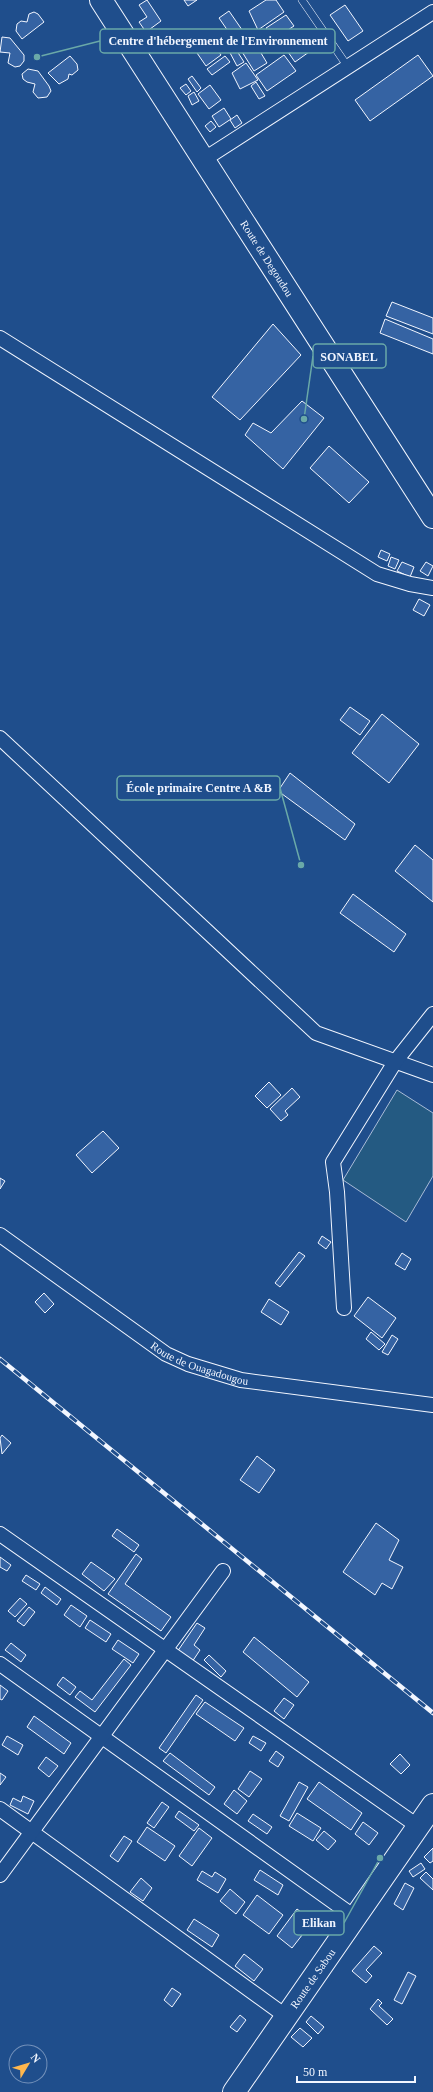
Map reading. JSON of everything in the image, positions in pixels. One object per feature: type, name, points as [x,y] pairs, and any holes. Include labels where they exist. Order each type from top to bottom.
[{"type":"main road","name":"Route de Degoudou","points":[[101,0],[433,517]]},
{"type":"main road","name":"Route de Sabou","points":[[234,2092],[433,1805]]},
{"type":"street","points":[[203,160],[433,12]]},
{"type":"street","points":[[0,338],[377,574],[410,584],[433,588]]},
{"type":"street","points":[[0,738],[316,1033],[433,1075]]},
{"type":"street","points":[[344,1308],[337,1192],[333,1162],[395,1062],[433,1014]]},
{"type":"street","name":"Route de Ouagadougou","points":[[0,1235],[166,1354],[188,1364],[242,1380],[433,1405]]},
{"type":"street","points":[[0,1534],[418,1827]]},
{"type":"street","points":[[0,1875],[223,1571]]},
{"type":"street","points":[[0,1664],[356,1918]]},
{"type":"street","points":[[0,1809],[287,2017]]},
{"type":"lane","points":[[302,0],[348,67]]},
{"type":"shaded area","points":[[397,1090],[433,1113],[433,1176],[406,1222],[343,1180]]},
{"type":"building","points":[[147,0],[161,21],[146,32],[139,22],[147,17],[139,5]]},
{"type":"building","points":[[184,0],[197,0],[188,6]]},
{"type":"building","points":[[266,0],[276,0],[284,12],[258,30],[249,11]]},
{"type":"building","points":[[345,5],[363,31],[348,41],[330,15]]},
{"type":"building","points":[[229,11],[247,37],[237,44],[219,18]]},
{"type":"building","points":[[34,12],[38,14],[44,22],[22,39],[16,31],[17,24],[21,21],[27,22],[29,14]]},
{"type":"building","points":[[286,15],[294,26],[274,39],[266,28]]},
{"type":"building","points":[[2,37],[10,38],[24,55],[24,61],[20,66],[15,67],[8,63],[10,53],[0,52]]},
{"type":"building","points":[[252,38],[267,63],[254,71],[239,47]]},
{"type":"building","points":[[212,42],[221,55],[206,66],[197,53]]},
{"type":"building","points":[[302,42],[309,52],[295,62],[288,52]]},
{"type":"building","points":[[235,48],[244,62],[237,66],[229,51]]},
{"type":"building","points":[[284,55],[296,71],[267,91],[256,75]]},
{"type":"building","points":[[418,55],[433,76],[370,121],[355,100]]},
{"type":"building","points":[[70,56],[77,64],[78,70],[72,75],[69,74],[68,79],[59,84],[48,73]]},
{"type":"building","points":[[225,56],[230,62],[212,75],[207,69]]},
{"type":"building","points":[[246,63],[258,80],[240,89],[232,73]]},
{"type":"building","points":[[28,69],[38,71],[49,86],[51,91],[47,97],[38,98],[33,92],[35,84],[27,82],[23,79],[22,74]]},
{"type":"building","points":[[192,76],[201,88],[197,92],[188,79]]},
{"type":"building","points":[[256,82],[265,96],[259,99],[251,86]]},
{"type":"building","points":[[186,84],[191,91],[186,95],[180,88]]},
{"type":"building","points":[[210,85],[221,100],[209,109],[198,94]]},
{"type":"building","points":[[194,92],[199,101],[192,105],[188,96]]},
{"type":"building","points":[[224,108],[231,119],[219,127],[212,116]]},
{"type":"building","points":[[237,115],[242,123],[235,128],[230,120]]},
{"type":"building","points":[[211,121],[216,127],[210,132],[205,126]]},
{"type":"building","points":[[392,302],[433,318],[433,334],[386,316]]},
{"type":"building","points":[[385,319],[433,339],[433,354],[380,333]]},
{"type":"building","points":[[273,324],[301,355],[240,420],[212,397]]},
{"type":"building","points":[[302,401],[324,418],[283,469],[245,435],[253,423],[271,433]]},
{"type":"building","points":[[329,446],[369,482],[349,503],[310,468]]},
{"type":"building","points":[[381,550],[390,554],[387,561],[378,557]]},
{"type":"building","points":[[391,557],[399,560],[395,569],[388,566]]},
{"type":"building","points":[[402,562],[414,567],[410,577],[397,571]]},
{"type":"building","points":[[426,562],[433,566],[428,576],[420,571]]},
{"type":"building","points":[[419,599],[430,605],[424,616],[413,610]]},
{"type":"building","points":[[350,707],[370,721],[360,735],[340,720]]},
{"type":"building","points":[[382,714],[419,744],[389,783],[352,753]]},
{"type":"building","points":[[290,773],[355,824],[345,840],[278,791]]},
{"type":"building","points":[[415,845],[433,860],[433,902],[395,871]]},
{"type":"building","points":[[353,894],[406,934],[394,952],[340,913]]},
{"type":"building","points":[[269,1082],[281,1095],[267,1108],[255,1096]]},
{"type":"building","points":[[292,1088],[300,1097],[285,1111],[288,1115],[281,1121],[270,1109]]},
{"type":"building","points":[[103,1131],[119,1148],[92,1173],[76,1155]]},
{"type":"building","points":[[0,1178],[5,1181],[0,1189]]},
{"type":"building","points":[[322,1236],[331,1242],[326,1249],[318,1243]]},
{"type":"building","points":[[299,1252],[305,1256],[280,1287],[275,1283]]},
{"type":"building","points":[[402,1253],[411,1259],[405,1270],[395,1264]]},
{"type":"building","points":[[44,1293],[54,1304],[45,1313],[35,1302]]},
{"type":"building","points":[[368,1297],[396,1318],[382,1338],[354,1316]]},
{"type":"building","points":[[269,1299],[289,1312],[281,1325],[261,1312]]},
{"type":"building","points":[[371,1332],[385,1344],[379,1350],[366,1339]]},
{"type":"building","points":[[392,1335],[398,1339],[388,1355],[382,1352]]},
{"type":"building","points":[[2,1435],[11,1443],[2,1454],[0,1438]]},
{"type":"building","points":[[257,1456],[275,1470],[259,1493],[240,1480]]},
{"type":"building","points":[[376,1523],[399,1540],[389,1560],[403,1567],[392,1589],[382,1583],[375,1595],[343,1572]]},
{"type":"building","points":[[117,1529],[139,1545],[134,1552],[112,1536]]},
{"type":"building","points":[[136,1554],[142,1559],[125,1584],[171,1617],[161,1631],[108,1594]]},
{"type":"building","points":[[0,1557],[11,1565],[7,1571],[0,1567]]},
{"type":"building","points":[[91,1562],[115,1579],[104,1591],[82,1574]]},
{"type":"building","points":[[26,1575],[40,1584],[36,1590],[22,1581]]},
{"type":"building","points":[[45,1587],[61,1599],[57,1605],[41,1593]]},
{"type":"building","points":[[20,1598],[27,1604],[15,1617],[8,1611]]},
{"type":"building","points":[[71,1605],[87,1616],[80,1627],[64,1615]]},
{"type":"building","points":[[29,1607],[35,1612],[24,1626],[17,1621]]},
{"type":"building","points":[[90,1620],[111,1634],[106,1642],[85,1628]]},
{"type":"building","points":[[197,1623],[205,1628],[194,1645],[200,1650],[192,1662],[177,1652]]},
{"type":"building","points":[[254,1637],[309,1682],[297,1697],[243,1652]]},
{"type":"building","points":[[118,1640],[139,1654],[133,1663],[112,1649]]},
{"type":"building","points":[[11,1643],[26,1655],[21,1662],[5,1650]]},
{"type":"building","points":[[209,1655],[226,1671],[221,1677],[204,1660]]},
{"type":"building","points":[[124,1659],[131,1665],[95,1712],[75,1697],[80,1691],[92,1700]]},
{"type":"building","points":[[63,1677],[76,1687],[70,1695],[57,1685]]},
{"type":"building","points":[[0,1685],[8,1691],[2,1700],[0,1699]]},
{"type":"building","points":[[196,1695],[203,1700],[166,1753],[159,1748]]},
{"type":"building","points":[[284,1698],[294,1705],[284,1719],[274,1711]]},
{"type":"building","points":[[205,1702],[244,1728],[235,1741],[196,1714]]},
{"type":"building","points":[[34,1716],[71,1743],[64,1754],[27,1727]]},
{"type":"building","points":[[7,1736],[23,1745],[18,1755],[2,1745]]},
{"type":"building","points":[[253,1736],[266,1743],[261,1751],[249,1743]]},
{"type":"building","points":[[276,1751],[284,1757],[278,1767],[269,1761]]},
{"type":"building","points":[[170,1753],[215,1787],[209,1795],[163,1761]]},
{"type":"building","points":[[400,1754],[410,1765],[401,1774],[390,1764]]},
{"type":"building","points":[[46,1757],[58,1766],[49,1777],[38,1768]]},
{"type":"building","points":[[250,1771],[262,1779],[249,1797],[238,1789]]},
{"type":"building","points":[[0,1773],[6,1777],[0,1785]]},
{"type":"building","points":[[299,1782],[308,1787],[289,1821],[280,1816]]},
{"type":"building","points":[[319,1782],[362,1813],[351,1830],[307,1799]]},
{"type":"building","points":[[234,1790],[247,1801],[237,1814],[224,1804]]},
{"type":"building","points":[[23,1796],[34,1801],[28,1814],[10,1805],[13,1798],[21,1802]]},
{"type":"building","points":[[162,1802],[169,1807],[154,1828],[147,1823]]},
{"type":"building","points":[[179,1811],[199,1825],[194,1831],[175,1817]]},
{"type":"building","points":[[297,1813],[321,1828],[313,1841],[289,1826]]},
{"type":"building","points":[[253,1814],[272,1827],[267,1834],[248,1821]]},
{"type":"building","points":[[363,1822],[378,1833],[369,1845],[355,1834]]},
{"type":"building","points":[[147,1827],[175,1846],[165,1861],[137,1842]]},
{"type":"building","points":[[199,1828],[212,1838],[192,1866],[179,1856]]},
{"type":"building","points":[[324,1831],[336,1841],[328,1850],[316,1840]]},
{"type":"building","points":[[124,1836],[132,1841],[118,1862],[110,1856]]},
{"type":"building","points":[[433,1848],[433,1861],[430,1863],[424,1857]]},
{"type":"building","points":[[421,1863],[425,1869],[413,1877],[409,1871]]},
{"type":"building","points":[[260,1870],[283,1885],[278,1895],[254,1880]]},
{"type":"building","points":[[202,1871],[212,1877],[215,1872],[226,1879],[218,1893],[197,1880]]},
{"type":"building","points":[[426,1872],[433,1879],[433,1890],[420,1878]]},
{"type":"building","points":[[141,1878],[152,1888],[143,1901],[130,1892]]},
{"type":"building","points":[[405,1883],[414,1888],[403,1910],[394,1904]]},
{"type":"building","points":[[230,1889],[245,1902],[236,1914],[220,1901]]},
{"type":"building","points":[[257,1895],[283,1915],[269,1934],[243,1915]]},
{"type":"building","points":[[297,1909],[313,1921],[292,1948],[277,1936]]},
{"type":"building","points":[[194,1919],[219,1935],[212,1947],[187,1930]]},
{"type":"building","points":[[374,1946],[382,1953],[366,1970],[372,1976],[366,1983],[352,1971]]},
{"type":"building","points":[[244,1954],[263,1969],[254,1981],[235,1966]]},
{"type":"building","points":[[408,1972],[416,1976],[402,2004],[394,2000]]},
{"type":"building","points":[[172,1988],[181,1994],[172,2007],[164,2000]]},
{"type":"building","points":[[378,1999],[382,2003],[379,2006],[393,2019],[387,2025],[370,2009]]},
{"type":"building","points":[[240,2015],[246,2020],[237,2032],[230,2027]]},
{"type":"building","points":[[311,2016],[324,2027],[318,2034],[306,2022]]},
{"type":"building","points":[[300,2028],[312,2038],[303,2047],[291,2037]]},
{"type":"railway","points":[[0,1359],[433,1713]]},
{"type":"place","name":"Centre d'hébergement de l'Environnement","points":[[37,57]]},
{"type":"place","name":"SONABEL","points":[[304,419]]},
{"type":"place","name":"École primaire Centre A &B","points":[[301,865]]},
{"type":"place","name":"Elikan","points":[[380,1858]]}]
